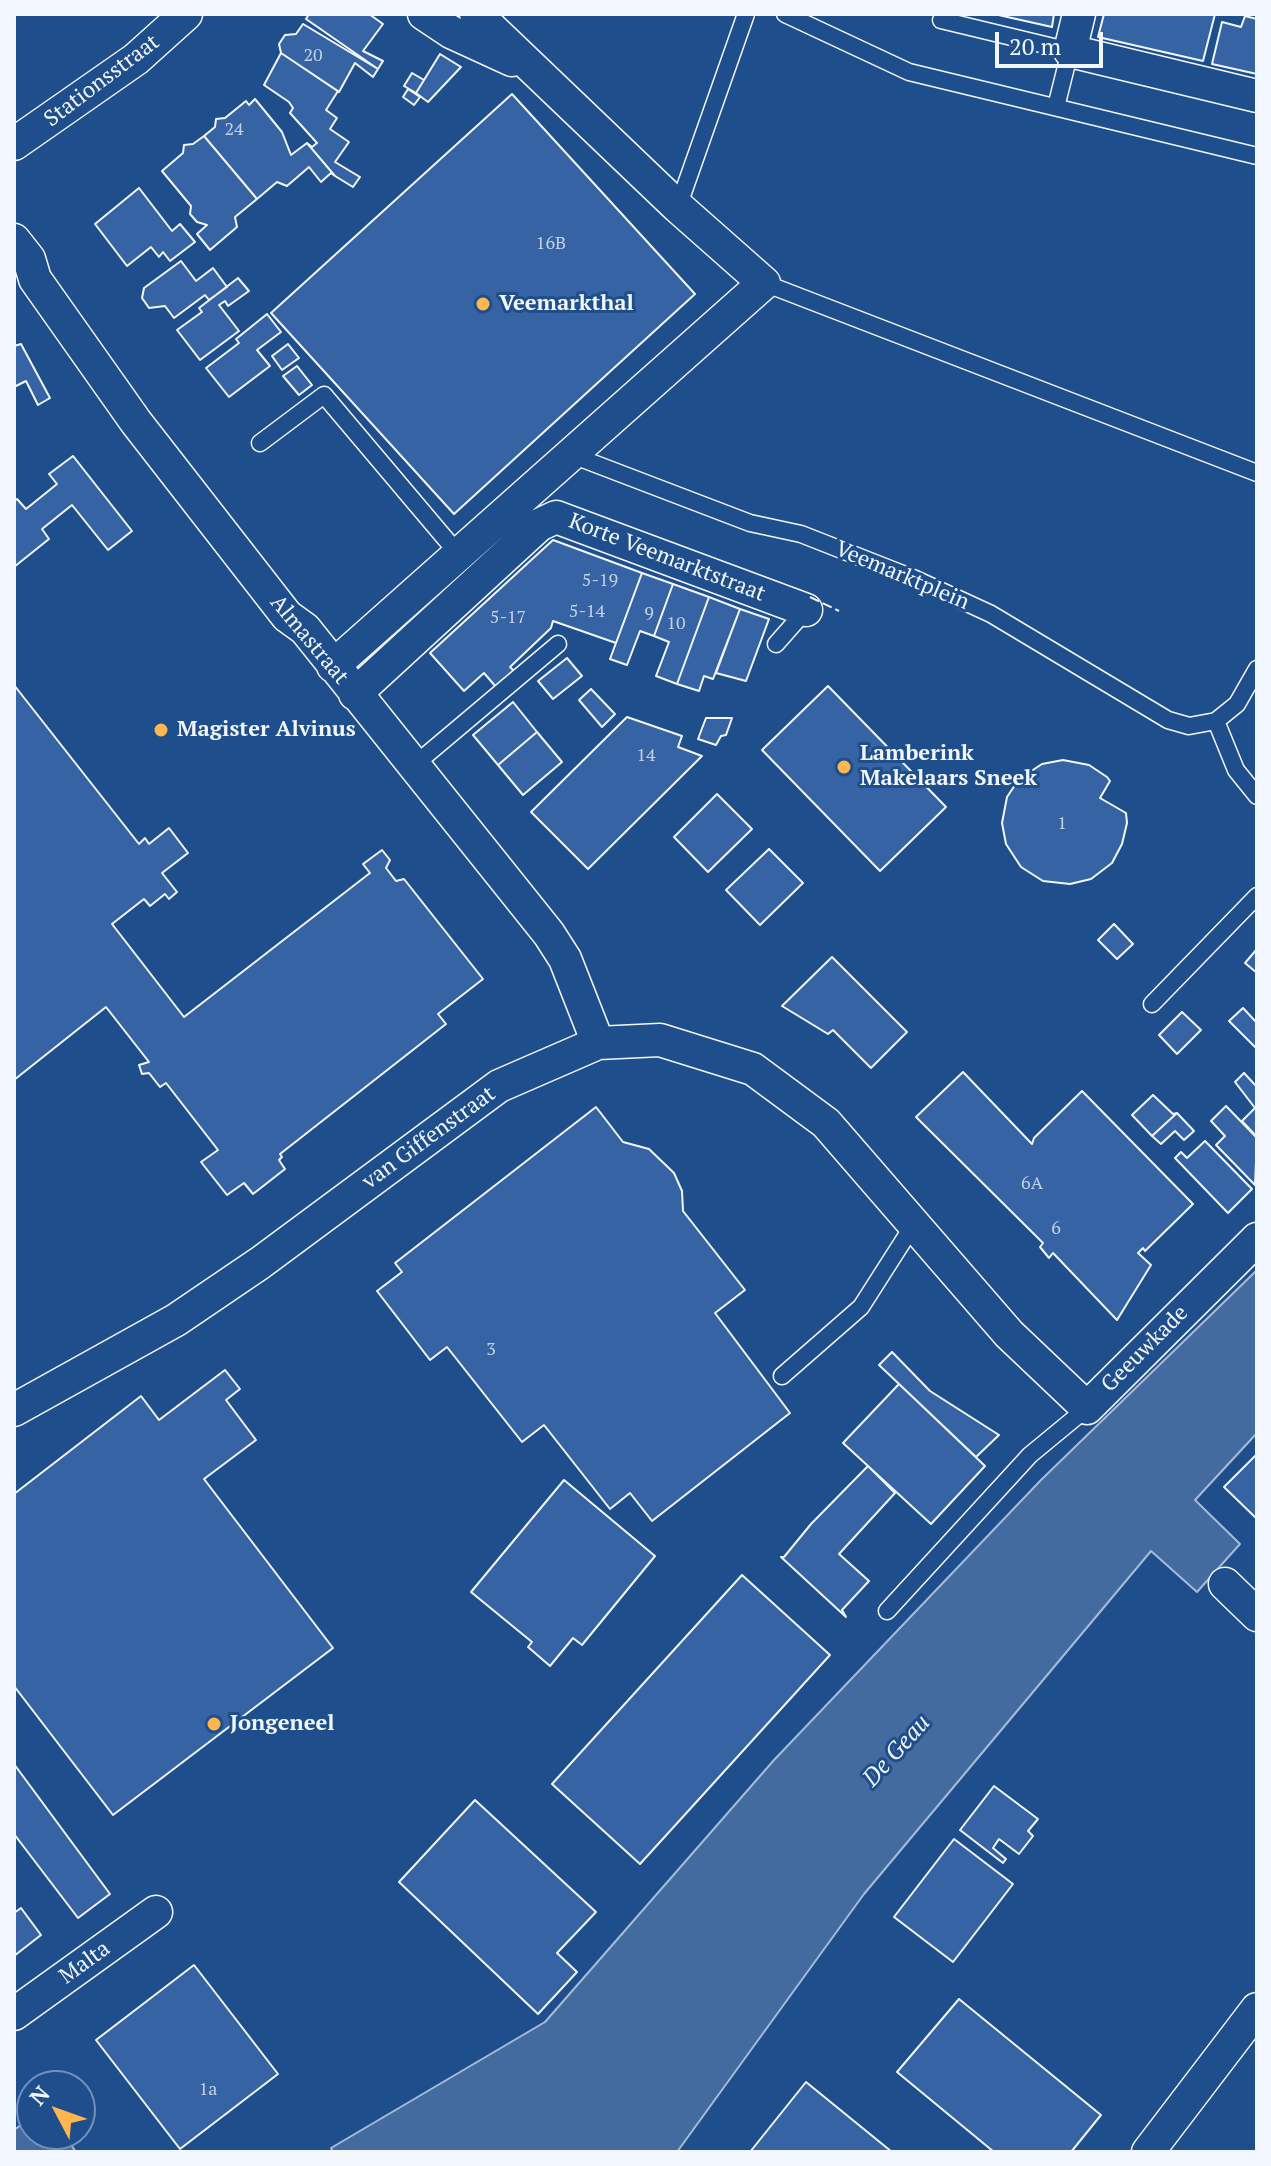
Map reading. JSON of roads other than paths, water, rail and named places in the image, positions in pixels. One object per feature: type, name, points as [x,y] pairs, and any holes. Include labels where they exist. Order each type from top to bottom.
[{"type":"street","name":"Stationsstraat","points":[[14,144],[136,59],[186,14]]},
{"type":"street","points":[[424,14],[451,32],[537,72]]},
{"type":"street","points":[[333,666],[764,283],[678,207],[476,14]]},
{"type":"street","points":[[1079,14],[1070,51],[1257,96]]},
{"type":"street","name":"Almastraat","points":[[14,240],[29,259],[35,279],[136,422],[287,616],[305,629],[412,767],[549,934],[565,959],[598,1043]]},
{"type":"street","name":"Korte Veemarktstraat","points":[[355,694],[539,525],[556,517],[806,610]]},
{"type":"street","name":"van Giffenstraat","points":[[14,1410],[176,1320],[260,1263],[499,1086],[598,1043],[660,1040],[753,1069],[826,1123],[1009,1334],[1087,1408]]},
{"type":"street","name":"Geeuwkade","points":[[1087,1408],[1257,1239]]},
{"type":"street","points":[[1225,1584],[1257,1615]]},
{"type":"street","name":"Malta","points":[[14,2014],[156,1912]]},
{"type":"street","points":[[1148,2152],[1257,2009]]},
{"type":"lane","points":[[678,207],[746,14]]},
{"type":"lane","points":[[785,14],[909,72],[1257,156]]},
{"type":"lane","points":[[941,20],[1070,51],[1056,107]]},
{"type":"lane","points":[[764,283],[1257,473]]},
{"type":"lane","points":[[260,443],[324,395],[460,556]]},
{"type":"lane","name":"Veemarktplein","points":[[572,455],[750,523],[801,534],[913,578],[991,614],[1168,720],[1189,726],[1216,721]]},
{"type":"lane","points":[[776,644],[806,610]]},
{"type":"lane","points":[[412,767],[558,644]]},
{"type":"lane","points":[[1257,669],[1237,704],[1216,721],[1230,759],[1257,796]]},
{"type":"lane","points":[[1152,1004],[1257,896]]},
{"type":"lane","points":[[782,1376],[861,1307],[914,1224]]},
{"type":"lane","name":"Geeuwkade","points":[[887,1611],[1030,1455],[1087,1408]]},
{"type":"water","name":"De Geau","points":[[1257,1270],[1257,1433],[1195,1500],[1240,1544],[1197,1592],[1151,1551],[864,1894],[677,2152],[333,2152],[331,2148],[545,2022],[774,1760],[1041,1480]]},
{"type":"water","points":[[16,2129],[16,2150],[76,2152],[14,2152]]},
{"type":"place","name":"Veemarkthal","points":[[483,304]]},
{"type":"place","name":"Magister Alvinus","points":[[161,730]]},
{"type":"place","name":"Lamberink Makelaars Sneek","points":[[844,767]]},
{"type":"place","name":"Jongeneel","points":[[214,1724]]}]
